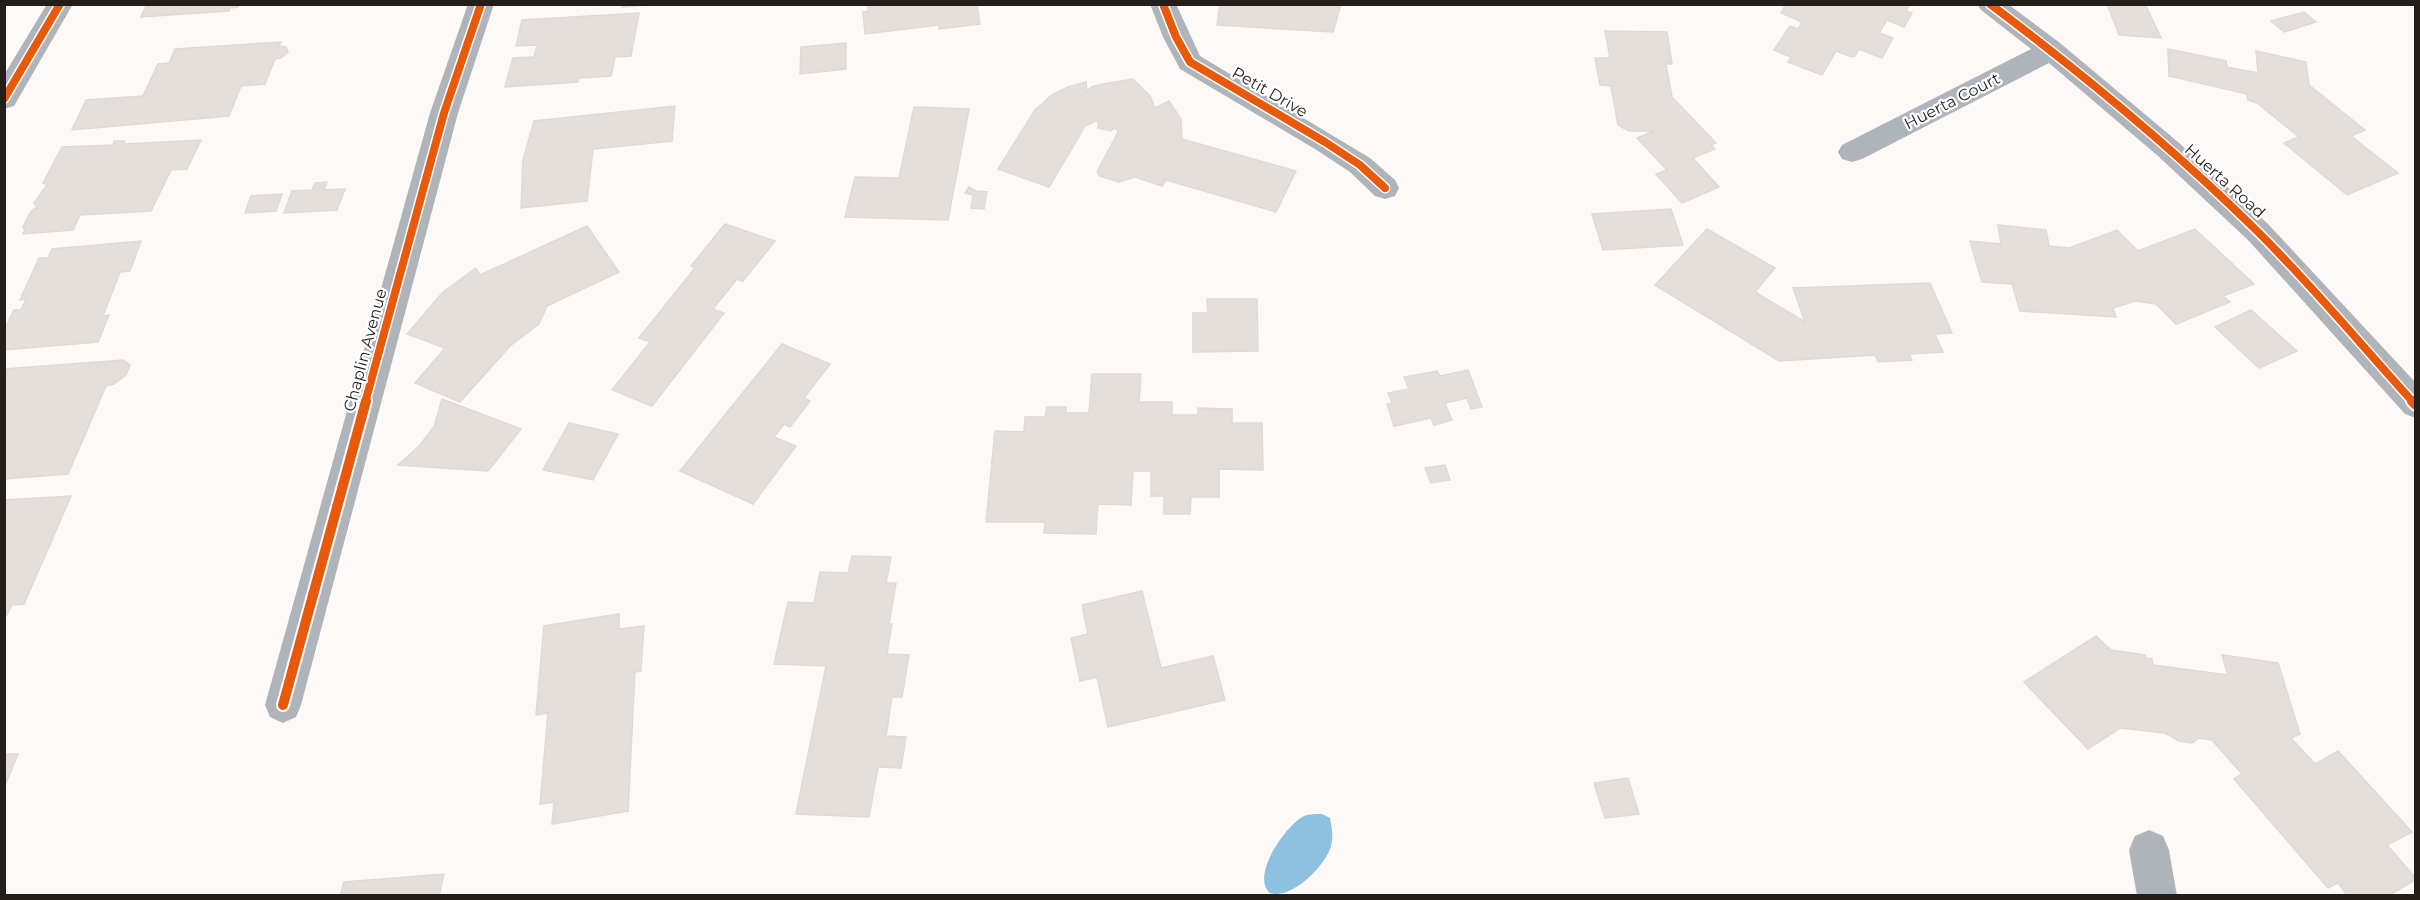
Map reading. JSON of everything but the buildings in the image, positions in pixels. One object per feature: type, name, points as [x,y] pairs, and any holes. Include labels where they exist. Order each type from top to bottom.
[{"type":"street","points":[[4,99],[60,4]]},
{"type":"street","name":"Chaplin Avenue","points":[[283,705],[444,113],[481,4]]},
{"type":"street","name":"Petit Drive","points":[[1163,4],[1176,37],[1190,62],[1325,142],[1360,165],[1385,188]]},
{"type":"street","name":"Huerta Road","points":[[1990,4],[2051,50],[2168,149],[2258,232],[2415,405]]},
{"type":"street","name":"Huerta Court","points":[[1852,152],[2051,50]]},
{"type":"street","points":[[2149,850],[2157,896]]},
{"type":"water","points":[[1322,814],[1330,818],[1332,830],[1331,845],[1327,856],[1297,887],[1279,894],[1270,893],[1265,885],[1264,875],[1267,864],[1280,840],[1288,829],[1304,816]]},
{"type":"cycle path","points":[[4,99],[60,4]]},
{"type":"cycle path","points":[[283,705],[444,113],[481,4]]},
{"type":"cycle path","points":[[1163,4],[1176,37],[1190,62],[1325,142],[1360,165],[1385,188]]},
{"type":"cycle path","points":[[1990,4],[2051,50],[2168,149],[2258,232],[2416,405]]}]
